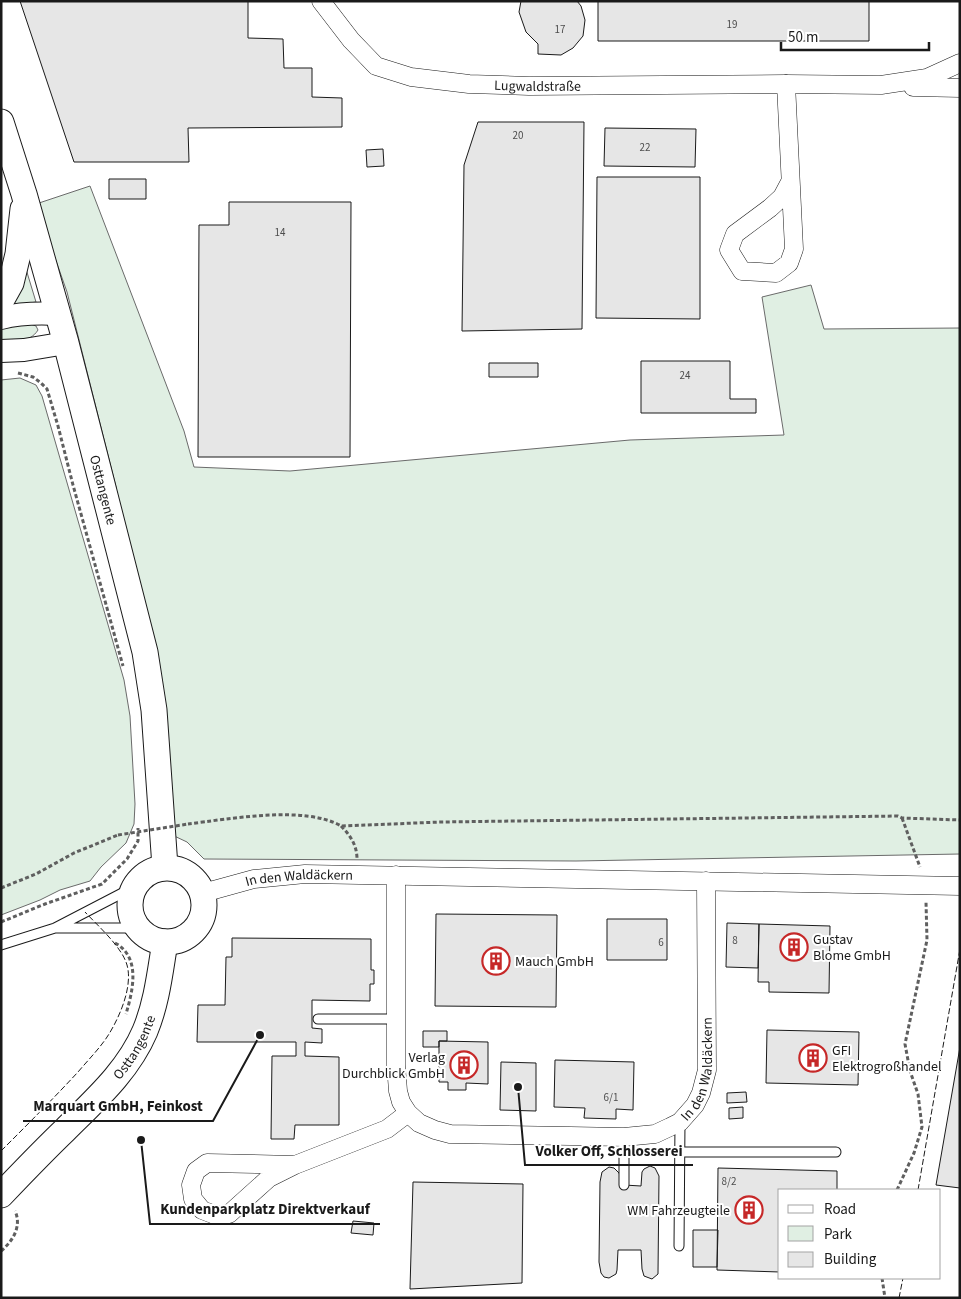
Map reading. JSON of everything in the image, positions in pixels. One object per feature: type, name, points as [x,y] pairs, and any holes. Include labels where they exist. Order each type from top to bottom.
[{"type":"main road","name":"Osttangente","points":[[1,122],[24,194],[66,343],[145,652],[154,710],[165,867]]},
{"type":"main road","points":[[1,301],[11,283],[18,254],[24,194]]},
{"type":"main road","points":[[165,867],[182,870],[193,877],[203,894],[205,906],[202,919],[195,930],[177,941],[165,942],[146,936],[138,928],[130,910],[130,898],[134,887],[141,878],[152,870],[165,867]]},
{"type":"main road","name":"Osttangente","points":[[2,1194],[107,1088],[128,1062],[150,1018],[158,987],[165,942]]},
{"type":"street","name":"Lugwaldstraße","points":[[321,1],[352,40],[376,66],[411,78],[469,84],[529,86],[786,84],[960,88]]},
{"type":"street","name":"Lugwaldstraße","points":[[881,85],[927,78],[960,63]]},
{"type":"street","points":[[786,84],[794,249],[789,263],[776,273],[742,271],[730,250],[735,234],[782,197],[790,182]]},
{"type":"street","points":[[1,318],[36,313],[58,314]]},
{"type":"street","points":[[1,351],[24,350],[66,343]]},
{"type":"street","name":"In den Waldäckern","points":[[203,894],[254,879],[306,874],[960,886]]},
{"type":"street","points":[[295,1164],[207,1162],[196,1171],[191,1184],[193,1199],[202,1210],[215,1215],[229,1214],[269,1178],[295,1164],[387,1129],[408,1113],[401,1102],[398,1091],[396,1065],[396,875]]},
{"type":"street","name":"In den Waldäckern","points":[[408,1113],[419,1123],[450,1134],[624,1137],[655,1134],[680,1122],[695,1105],[701,1093],[707,1070],[706,881]]},
{"type":"lane","points":[[1,945],[55,928],[134,887]]},
{"type":"lane","points":[[55,928],[138,928]]},
{"type":"lane","points":[[318,1019],[396,1020]]},
{"type":"lane","points":[[679,1246],[680,1122]]},
{"type":"lane","points":[[624,1137],[624,1185]]},
{"type":"lane","points":[[679,1152],[836,1152]]},
{"type":"path","points":[[11,372],[33,377],[47,390],[114,637],[126,674]]},
{"type":"path","points":[[1,888],[36,874],[74,853],[118,835],[243,817],[314,816],[330,820],[341,826],[349,834],[356,848],[357,874]]},
{"type":"path","points":[[341,826],[441,822],[898,816],[902,818],[960,820]]},
{"type":"path","points":[[897,1189],[914,1153],[922,1127],[918,1094],[910,1071],[905,1044],[927,940],[926,886],[902,818]]},
{"type":"path","points":[[1,922],[76,892],[90,889],[106,880],[127,859],[138,841],[139,821]]},
{"type":"path","points":[[90,889],[93,908]]},
{"type":"path","points":[[99,929],[105,938],[125,950],[131,961],[133,971],[132,991],[124,1020]]},
{"type":"path","points":[[1,1251],[9,1244],[16,1230],[17,1221],[16,1213],[2,1194]]},
{"type":"path","points":[[882,1279],[885,1298]]},
{"type":"green space","points":[[90,186],[184,431],[194,467],[290,471],[630,440],[784,435],[762,297],[811,285],[824,329],[960,328],[960,854],[576,861],[204,859],[187,842],[170,834],[120,526],[116,487],[67,292],[36,204]]},
{"type":"green space","points":[[26,269],[36,302],[11,306]]},
{"type":"green space","points":[[28,323],[36,326],[38,330],[31,337],[21,341],[1,343],[1,328]]},
{"type":"green space","points":[[20,378],[36,385],[42,396],[124,680],[130,716],[135,804],[134,824],[126,843],[101,867],[90,881],[60,890],[1,915],[1,380]]},
{"type":"building","points":[[20,1],[248,1],[248,38],[283,39],[284,68],[312,68],[312,97],[342,98],[342,127],[188,128],[189,162],[74,162]]},
{"type":"building","points":[[521,1],[577,1],[581,6],[585,20],[583,36],[573,48],[561,55],[538,54],[538,44],[526,32],[519,12]]},
{"type":"building","points":[[598,1],[869,1],[869,41],[598,41]]},
{"type":"building","points":[[478,122],[584,122],[582,329],[462,331],[464,165]]},
{"type":"building","points":[[605,128],[696,129],[695,167],[604,166]]},
{"type":"building","points":[[383,149],[384,166],[367,167],[366,150]]},
{"type":"building","points":[[597,177],[700,177],[700,319],[596,318]]},
{"type":"building","points":[[109,179],[146,179],[146,199],[109,199]]},
{"type":"building","points":[[229,202],[351,202],[350,457],[198,457],[199,225],[229,225]]},
{"type":"building","points":[[641,361],[730,361],[730,399],[756,399],[756,413],[641,413]]},
{"type":"building","points":[[489,363],[538,363],[538,377],[489,377]]},
{"type":"building","name":"Mauch GmbH","points":[[436,914],[557,915],[556,1007],[435,1006]]},
{"type":"building","points":[[607,919],[667,919],[667,960],[607,960]]},
{"type":"building","points":[[727,923],[759,924],[758,968],[726,967]]},
{"type":"building","name":"Gustav Blome GmbH","points":[[759,924],[830,926],[829,993],[769,992],[769,982],[758,982]]},
{"type":"building","points":[[232,938],[371,939],[371,970],[374,970],[374,984],[370,984],[370,1001],[312,1000],[312,1028],[322,1029],[322,1043],[305,1042],[305,1056],[339,1057],[339,1125],[295,1125],[294,1139],[271,1139],[272,1056],[296,1056],[296,1042],[197,1042],[198,1005],[225,1005],[226,957],[232,957]]},
{"type":"building","name":"GFI Elektrogroßhandel","points":[[767,1030],[859,1032],[858,1085],[766,1083]]},
{"type":"building","points":[[423,1031],[447,1031],[447,1041],[439,1041],[439,1047],[423,1047]]},
{"type":"building","name":"Verlag Durchblick GmbH","points":[[439,1041],[488,1042],[488,1084],[466,1083],[466,1090],[448,1090],[448,1082],[439,1082]]},
{"type":"building","points":[[960,1047],[960,1188],[936,1185]]},
{"type":"building","points":[[555,1060],[634,1062],[633,1110],[616,1109],[616,1119],[584,1118],[585,1108],[554,1107]]},
{"type":"building","points":[[501,1062],[536,1063],[536,1111],[500,1110]]},
{"type":"building","points":[[746,1092],[747,1102],[727,1103],[727,1093]]},
{"type":"building","points":[[743,1107],[743,1118],[729,1119],[729,1108]]},
{"type":"building","points":[[650,1166],[655,1168],[659,1176],[658,1274],[652,1279],[644,1276],[641,1250],[618,1250],[616,1274],[609,1278],[604,1277],[601,1273],[599,1262],[600,1182],[602,1172],[609,1167],[614,1168],[619,1173],[624,1185],[641,1186],[642,1172]]},
{"type":"building","name":"WM Fahrzeugteile","points":[[718,1168],[837,1171],[837,1189],[778,1189],[778,1272],[717,1270]]},
{"type":"building","points":[[413,1182],[523,1184],[522,1283],[410,1289]]},
{"type":"building","points":[[353,1221],[374,1223],[373,1235],[351,1233]]},
{"type":"building","points":[[693,1230],[718,1230],[717,1267],[693,1267]]},
{"type":"fence","points":[[1,1151],[69,1082],[99,1048],[113,1027],[121,1010],[127,991],[127,965],[120,951],[109,937],[85,912]]},
{"type":"fence","points":[[918,1189],[960,949]]},
{"type":"fence","points":[[899,1298],[903,1279]]},
{"type":"place","name":"Gustav Blome GmbH","points":[[794,947]]},
{"type":"place","name":"Mauch GmbH","points":[[496,961]]},
{"type":"place","name":"Marquart GmbH, Feinkost","points":[[260,1035]]},
{"type":"place","name":"GFI Elektrogroßhandel","points":[[813,1058]]},
{"type":"place","name":"Verlag Durchblick GmbH","points":[[464,1065]]},
{"type":"place","name":"Volker Off, Schlosserei","points":[[518,1087]]},
{"type":"place","name":"Kundenparkplatz Direktverkauf","points":[[141,1140]]},
{"type":"place","name":"WM Fahrzeugteile","points":[[749,1210]]}]
